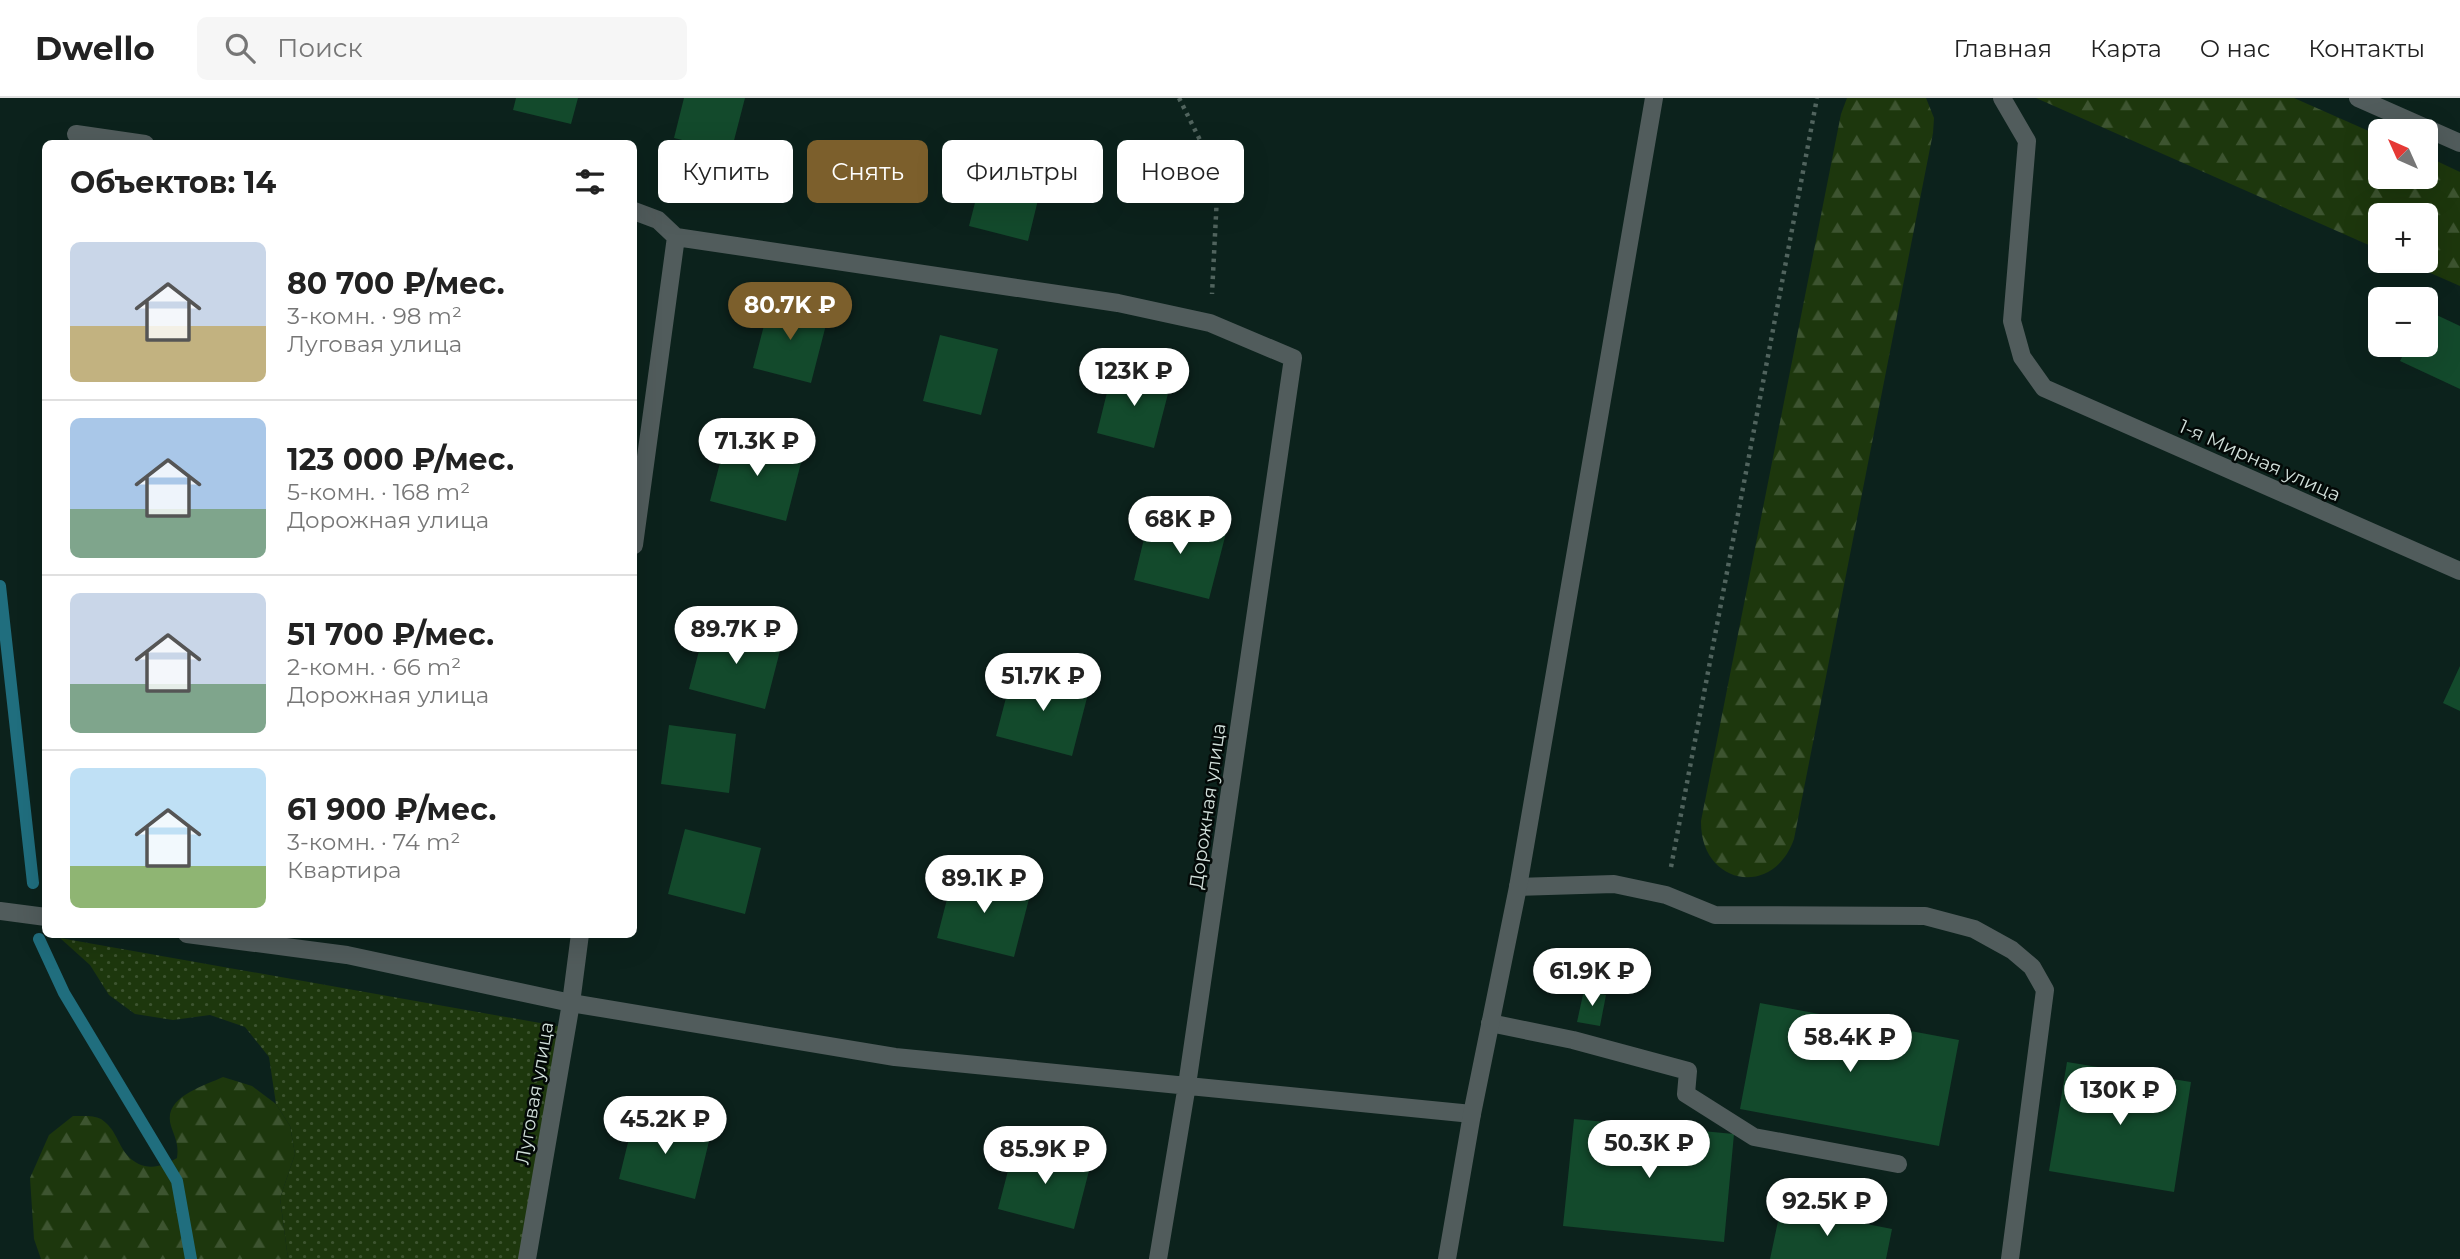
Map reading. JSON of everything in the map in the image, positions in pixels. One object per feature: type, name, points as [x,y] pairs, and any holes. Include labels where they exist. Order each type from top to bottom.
[{"type":"street","points":[[1447,1259],[1472,1114],[1518,887],[1654,98]]},
{"type":"street","name":"1-я Мирная улица","points":[[2001,98],[2027,141],[2012,321],[2022,357],[2044,388],[2460,571]]},
{"type":"street","points":[[2358,98],[2460,143]]},
{"type":"street","points":[[76,134],[117,140]]},
{"type":"street","points":[[637,212],[658,220],[676,237],[1118,303],[1210,323]]},
{"type":"street","points":[[637,523],[676,237]]},
{"type":"street","name":"Дорожная улица","points":[[1158,1259],[1187,1085],[1293,358],[1210,323]]},
{"type":"street","points":[[1518,887],[1614,884],[1666,895],[1715,915],[1925,916],[1974,929],[2012,950],[2032,967],[2045,990],[2010,1259]]},
{"type":"street","points":[[0,911],[42,916]]},
{"type":"street","points":[[218,938],[348,955],[571,1003],[895,1057],[1472,1114]]},
{"type":"street","name":"Луговая улица","points":[[527,1259],[571,1003],[579,938]]},
{"type":"street","points":[[1490,1023],[1573,1040],[1688,1071],[1686,1094],[1754,1136],[1898,1164]]},
{"type":"path","points":[[1179,98],[1218,176],[1210,323]]},
{"type":"path","points":[[1666,895],[1817,98]]},
{"type":"green space","points":[[1847,98],[1926,98],[1934,118],[1933,133],[1794,839],[1784,858],[1770,871],[1755,877],[1739,876],[1724,871],[1712,859],[1704,843],[1701,821],[1841,114]]},
{"type":"green space","points":[[2036,98],[2294,98],[2368,131],[2368,189],[2438,189],[2438,162],[2460,172],[2460,286],[2430,273],[2438,273],[2438,203],[2368,203],[2368,245]]},
{"type":"green space","points":[[60,938],[568,1028],[519,1259],[288,1259],[280,1198],[295,1154],[290,1126],[276,1104],[269,1057],[245,1027],[210,1015],[173,1020],[135,1014],[109,995],[90,965]]},
{"type":"green space","points":[[223,1077],[252,1086],[276,1104],[290,1126],[295,1154],[280,1198],[288,1259],[41,1259],[34,1239],[30,1178],[49,1135],[73,1116],[95,1117],[110,1127],[133,1160],[152,1167],[165,1164],[177,1158],[177,1145],[170,1116],[173,1107],[186,1094]]},
{"type":"building","points":[[516,98],[578,98],[571,124],[513,110]]},
{"type":"building","points":[[684,98],[745,98],[734,140],[674,138]]},
{"type":"building","points":[[975,203],[1037,203],[1028,241],[969,226]]},
{"type":"building","points":[[770,302],[828,317],[811,383],[753,368]]},
{"type":"building","points":[[2438,316],[2460,326],[2460,389],[2400,361],[2402,357],[2438,357]]},
{"type":"building","points":[[940,335],[998,349],[981,415],[923,401]]},
{"type":"building","points":[[1113,368],[1171,382],[1154,448],[1097,433]]},
{"type":"building","points":[[727,436],[803,455],[786,521],[710,501]]},
{"type":"building","points":[[1150,514],[1226,533],[1209,599],[1134,580]]},
{"type":"building","points":[[706,624],[782,643],[765,709],[689,689]]},
{"type":"building","points":[[2460,666],[2460,711],[2443,703]]},
{"type":"building","points":[[1013,671],[1089,690],[1072,756],[996,736]]},
{"type":"building","points":[[669,725],[736,734],[729,793],[661,784]]},
{"type":"building","points":[[685,829],[761,848],[745,914],[668,894]]},
{"type":"building","points":[[954,872],[1031,891],[1014,957],[937,938]]},
{"type":"building","points":[[1584,990],[1606,995],[1600,1026],[1577,1022]]},
{"type":"building","points":[[1760,1003],[1959,1040],[1939,1146],[1740,1109]]},
{"type":"building","points":[[2067,1062],[2191,1082],[2174,1192],[2049,1171]]},
{"type":"building","points":[[635,1114],[711,1133],[695,1199],[619,1179]]},
{"type":"building","points":[[1574,1119],[1734,1134],[1724,1242],[1563,1226]]},
{"type":"building","points":[[1015,1144],[1091,1163],[1074,1229],[998,1209]]},
{"type":"building","points":[[1781,1207],[1892,1229],[1886,1259],[1770,1259]]},
{"type":"waterway","points":[[0,586],[33,883]]},
{"type":"waterway","points":[[39,939],[64,993],[177,1181],[191,1259]]}]
